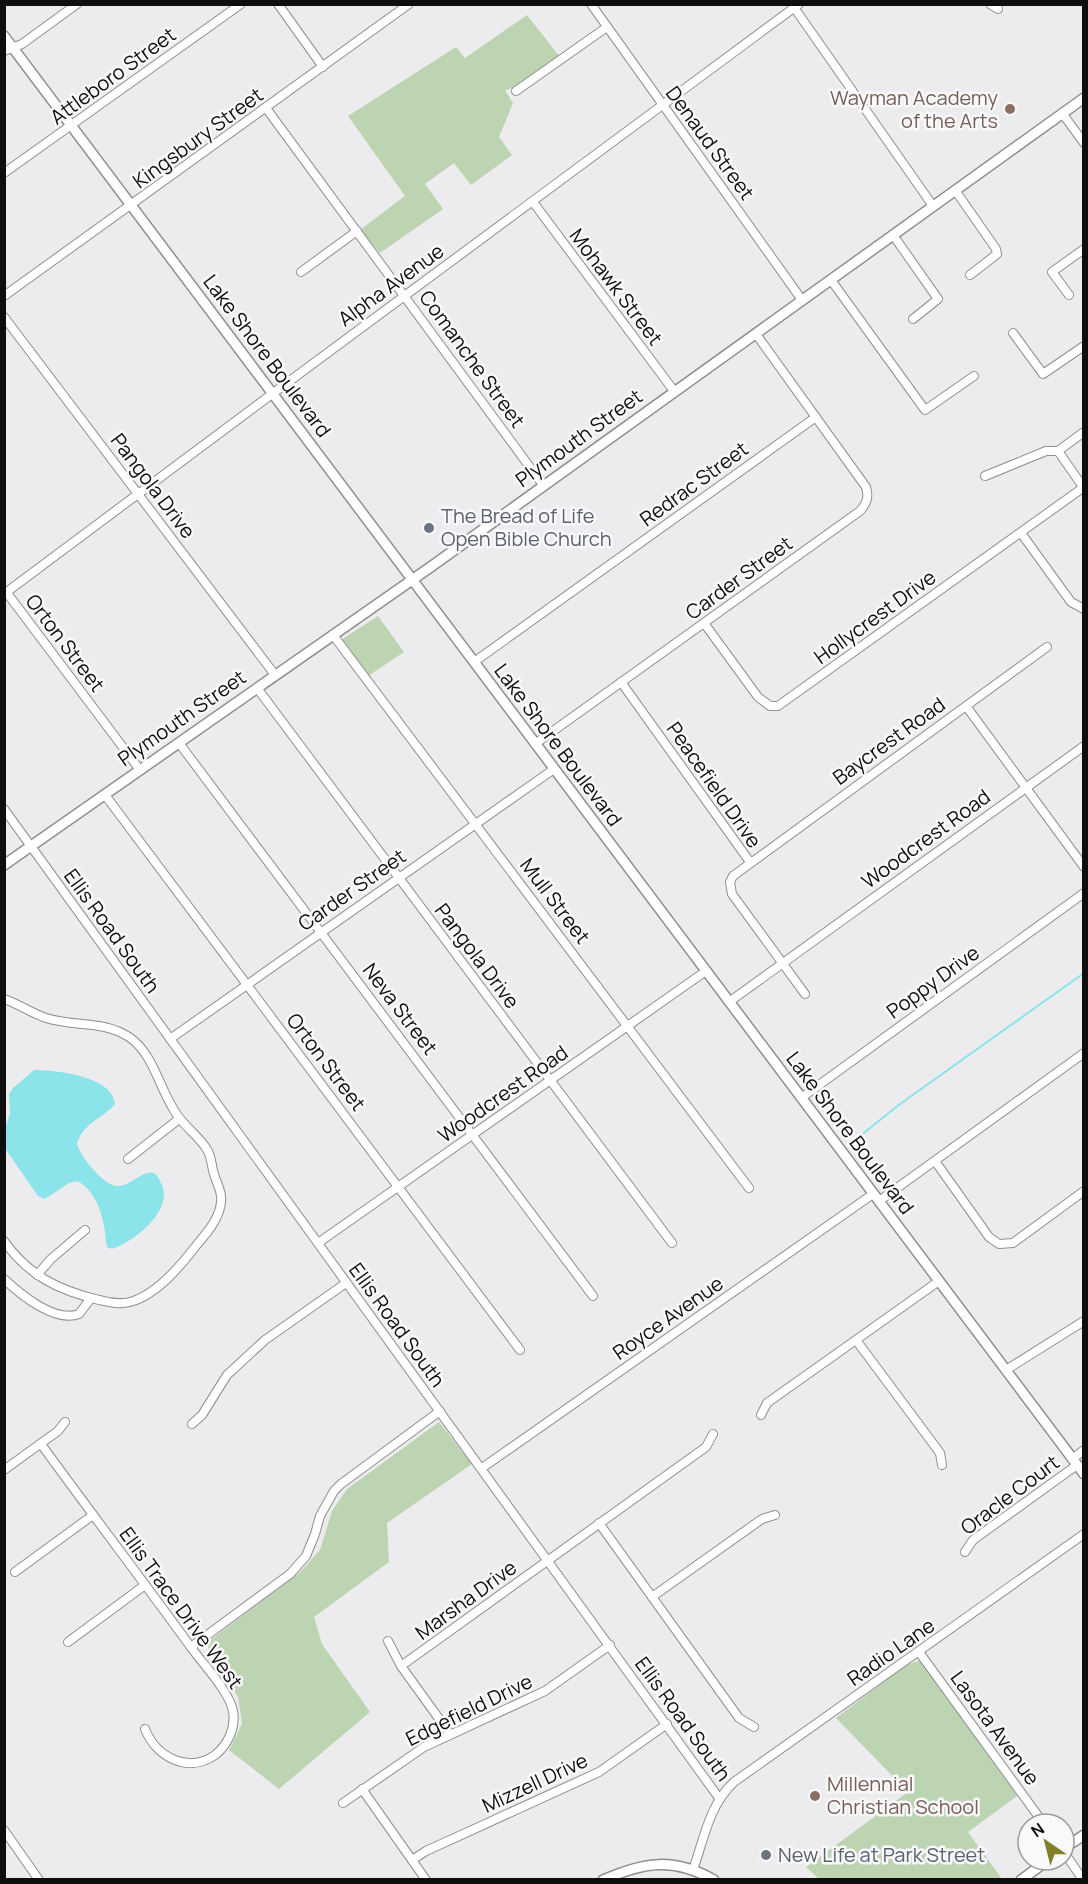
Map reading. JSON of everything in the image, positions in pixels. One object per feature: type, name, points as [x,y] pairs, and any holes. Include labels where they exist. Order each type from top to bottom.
[{"type":"street","points":[[9,49],[22,44],[77,4]]},
{"type":"street","name":"Attleboro Street","points":[[4,173],[241,4]]},
{"type":"street","points":[[278,4],[323,67]]},
{"type":"street","name":"Kingsbury Street","points":[[4,296],[132,206],[409,4]]},
{"type":"street","name":"Denaud Street","points":[[591,4],[802,300]]},
{"type":"street","points":[[795,6],[933,206]]},
{"type":"street","name":"Alpha Avenue","points":[[6,594],[795,6]]},
{"type":"street","points":[[516,91],[607,27]]},
{"type":"street","name":"Lake Shore Boulevard","points":[[4,36],[9,49],[72,126],[1083,1474]]},
{"type":"street","name":"Plymouth Street","points":[[4,865],[412,580],[1083,98]]},
{"type":"street","name":"Comanche Street","points":[[266,108],[543,485]]},
{"type":"street","points":[[1062,113],[1083,143]]},
{"type":"street","points":[[955,190],[996,249],[997,254],[970,275]]},
{"type":"street","name":"Mohawk Street","points":[[532,202],[674,391]]},
{"type":"street","points":[[301,272],[357,231]]},
{"type":"street","points":[[893,235],[938,299],[913,319]]},
{"type":"street","points":[[1069,295],[1052,272],[1083,249]]},
{"type":"street","points":[[831,280],[925,410],[974,376]]},
{"type":"street","name":"Pangola Drive","points":[[4,317],[275,675]]},
{"type":"street","points":[[1013,333],[1043,374],[1083,346]]},
{"type":"street","points":[[756,334],[816,417]]},
{"type":"street","name":"Carder Street","points":[[535,744],[860,511],[868,496],[866,487],[816,417]]},
{"type":"street","name":"Redrac Street","points":[[474,662],[816,417]]},
{"type":"street","points":[[985,476],[1046,451],[1058,451],[1083,432]]},
{"type":"street","points":[[1058,451],[1083,487]]},
{"type":"street","name":"Hollycrest Drive","points":[[704,623],[758,697],[770,706],[778,706],[1083,487]]},
{"type":"street","points":[[1021,533],[1071,602],[1083,609]]},
{"type":"street","name":"Orton Street","points":[[6,594],[140,770]]},
{"type":"street","name":"Mull Street","points":[[333,635],[749,1188]]},
{"type":"street","name":"Baycrest Road","points":[[750,862],[1047,647]]},
{"type":"street","name":"Peacefield Drive","points":[[621,682],[750,862],[733,876],[730,888],[732,894],[805,994]]},
{"type":"street","name":"Pangola Drive","points":[[256,688],[672,1243]]},
{"type":"street","points":[[966,706],[1083,867]]},
{"type":"street","name":"Neva Street","points":[[179,743],[593,1296]]},
{"type":"street","name":"Woodcrest Road","points":[[729,1002],[1083,746]]},
{"type":"street","name":"Carder Street","points":[[170,1039],[554,769]]},
{"type":"street","name":"Orton Street","points":[[105,795],[520,1350]]},
{"type":"street","name":"Ellis Road South","points":[[4,809],[719,1798],[693,1870]]},
{"type":"street","name":"Poppy Drive","points":[[801,1098],[1083,893]]},
{"type":"street","name":"Woodcrest Road","points":[[318,1243],[706,971]]},
{"type":"street","points":[[4,999],[47,1019],[104,1026],[132,1039],[150,1062],[179,1119],[206,1147],[211,1156],[221,1195],[221,1206],[216,1218],[184,1261],[149,1293],[127,1303],[115,1304],[51,1284],[17,1257],[4,1241]]},
{"type":"street","name":"Royce Avenue","points":[[482,1468],[876,1198],[935,1161],[1083,1053]]},
{"type":"street","points":[[128,1159],[179,1119]]},
{"type":"street","points":[[935,1161],[989,1237],[999,1245],[1013,1243],[1083,1191]]},
{"type":"street","points":[[37,1275],[51,1259],[85,1230]]},
{"type":"street","points":[[4,1279],[31,1301],[47,1310],[67,1316],[79,1314],[91,1298]]},
{"type":"street","points":[[761,1415],[767,1403],[939,1281]]},
{"type":"street","points":[[192,1424],[202,1415],[227,1375],[249,1354],[265,1340],[346,1283]]},
{"type":"street","points":[[1006,1370],[1083,1321]]},
{"type":"street","points":[[856,1340],[940,1453],[942,1465]]},
{"type":"street","points":[[191,1647],[299,1565],[311,1546],[327,1502],[341,1484],[440,1412]]},
{"type":"street","points":[[4,1470],[58,1431],[65,1422]]},
{"type":"street","name":"Marsha Drive","points":[[401,1666],[706,1447],[713,1434]]},
{"type":"street","name":"Ellis Trace Drive West","points":[[41,1444],[233,1707],[233,1727],[226,1743],[219,1752],[204,1761],[181,1762],[164,1755],[156,1748],[145,1729]]},
{"type":"street","name":"Oracle Court","points":[[965,1552],[973,1540],[1074,1462],[1083,1450]]},
{"type":"street","points":[[15,1572],[93,1515]]},
{"type":"street","points":[[652,1597],[762,1519],[775,1515]]},
{"type":"street","points":[[599,1523],[739,1718],[754,1727]]},
{"type":"street","name":"Radio Lane","points":[[719,1798],[734,1782],[1083,1534]]},
{"type":"street","points":[[68,1642],[145,1585]]},
{"type":"street","points":[[388,1641],[401,1666],[450,1734]]},
{"type":"street","name":"Edgefield Drive","points":[[343,1803],[424,1747],[545,1691],[610,1646]]},
{"type":"street","name":"Lasota Avenue","points":[[919,1652],[1035,1812]]},
{"type":"street","name":"Mizzell Drive","points":[[412,1860],[426,1851],[599,1772],[666,1724]]},
{"type":"street","points":[[362,1789],[426,1880]]},
{"type":"street","points":[[4,1830],[39,1880]]},
{"type":"street","points":[[603,1880],[624,1870],[650,1864],[677,1865],[714,1880]]},
{"type":"green space","points":[[527,15],[560,57],[514,88],[505,90],[513,103],[499,137],[512,155],[471,185],[454,163],[425,184],[443,209],[380,253],[360,230],[405,196],[348,116],[456,47],[465,58]]},
{"type":"green space","points":[[378,616],[404,652],[368,676],[341,640]]},
{"type":"green space","points":[[439,1422],[472,1464],[387,1523],[389,1562],[314,1617],[322,1644],[370,1712],[279,1789],[229,1750],[242,1724],[238,1697],[208,1649],[208,1642],[301,1571],[320,1550],[332,1511],[347,1489]]},
{"type":"green space","points":[[918,1661],[923,1662],[1017,1796],[968,1832],[1002,1879],[819,1879],[806,1867],[908,1792],[836,1718],[906,1665]]},
{"type":"water","points":[[34,1070],[82,1076],[104,1087],[112,1094],[115,1104],[83,1131],[77,1144],[99,1176],[112,1185],[127,1184],[142,1175],[151,1173],[156,1175],[162,1185],[164,1195],[157,1215],[131,1240],[112,1249],[107,1247],[99,1207],[84,1185],[78,1181],[69,1183],[45,1199],[38,1196],[4,1147],[5,1128],[10,1114],[9,1094]]},
{"type":"waterway","points":[[855,1140],[900,1104],[1084,973]]},
{"type":"place","name":"Wayman Academy of the Arts","points":[[1010,109]]},
{"type":"place","name":"The Bread of Life Open Bible Church","points":[[429,528]]},
{"type":"place","name":"Millennial Christian School","points":[[815,1796]]},
{"type":"place","name":"New Life at Park Street","points":[[766,1855]]}]
